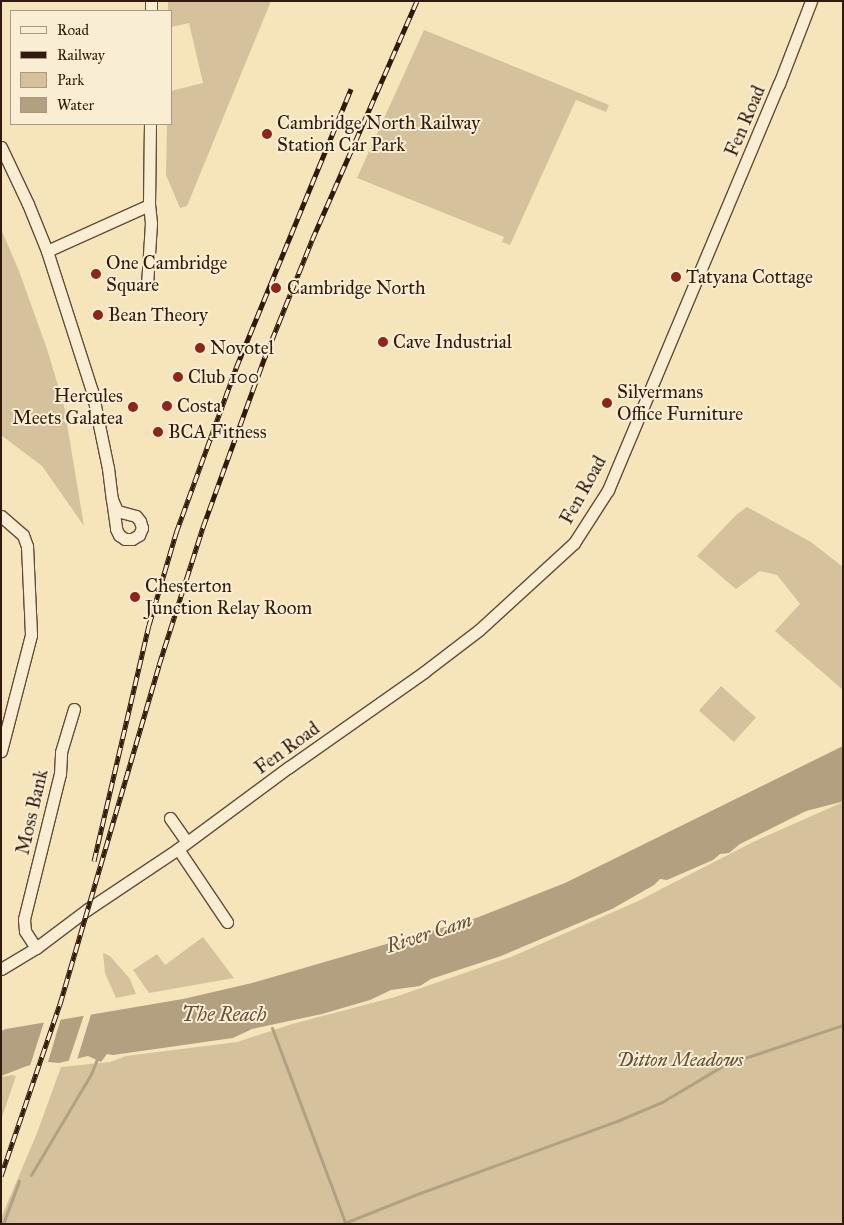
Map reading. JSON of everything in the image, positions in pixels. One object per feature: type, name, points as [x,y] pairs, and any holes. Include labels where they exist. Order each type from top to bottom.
[{"type":"street","name":"Fen Road","points":[[1,969],[36,948],[88,909],[178,849],[479,630],[552,565],[577,538],[608,490],[779,84],[810,1]]},
{"type":"street","points":[[147,285],[151,223],[148,205],[150,125]]},
{"type":"street","points":[[1,147],[28,204],[47,251],[100,419],[116,529],[119,535],[125,539],[132,539],[139,535],[142,528],[140,521],[136,516],[117,510],[112,499]]},
{"type":"street","points":[[47,251],[148,205]]},
{"type":"street","points":[[116,529],[117,522],[122,516],[129,514]]},
{"type":"street","points":[[1,516],[23,535],[27,546],[31,635],[1,751]]},
{"type":"street","name":"Moss Bank","points":[[36,948],[25,931],[24,919],[60,774],[61,752],[74,709]]},
{"type":"street","points":[[170,818],[187,842]]},
{"type":"street","points":[[178,849],[227,922]]},
{"type":"green space","points":[[168,1],[271,1],[187,206],[180,208],[166,175],[167,125],[172,125],[172,91],[203,83],[189,23],[172,27],[172,10],[168,10]]},
{"type":"green space","points":[[424,30],[609,105],[606,112],[576,100],[510,245],[502,242],[504,237],[357,178]]},
{"type":"green space","points":[[1,229],[19,271],[48,352],[64,406],[84,526],[42,466],[1,435]]},
{"type":"green space","points":[[747,507],[811,542],[843,567],[843,690],[775,631],[800,604],[777,575],[760,571],[736,589],[697,556],[736,515]]},
{"type":"green space","points":[[721,686],[756,717],[734,742],[699,711]]},
{"type":"green space","name":"Ditton Meadows","points":[[843,802],[843,1224],[1,1224],[1,1218],[37,1133],[61,1067],[110,1062],[126,1056],[237,1042],[292,1024],[395,997],[511,957],[636,902],[753,842]]},
{"type":"green space","points":[[203,937],[234,978],[149,993],[133,970],[157,954],[165,965]]},
{"type":"green space","points":[[103,953],[110,956],[130,979],[136,994],[116,998],[105,973]]},
{"type":"green space","points":[[16,1076],[1,1120],[1,1077]]},
{"type":"water","name":"The Reach","points":[[843,746],[843,801],[806,811],[740,844],[729,853],[720,854],[713,860],[667,880],[660,879],[654,885],[612,909],[501,956],[431,979],[420,986],[391,990],[370,1000],[322,1014],[252,1029],[233,1038],[113,1055],[107,1054],[101,1062],[88,1056],[59,1063],[48,1062],[27,1066],[1,1076],[1,1031],[6,1029],[183,999],[252,983],[476,918],[565,883]]},
{"type":"pier","points":[[92,1011],[76,1063],[68,1063],[85,1012]]},
{"type":"pier","points":[[61,1018],[48,1062],[30,1066],[44,1022]]},
{"type":"waterway","points":[[342,1224],[420,1193],[617,1121],[662,1102],[724,1065],[843,1025]]},
{"type":"waterway","points":[[272,1028],[345,1222]]},
{"type":"waterway","points":[[31,1175],[91,1074],[97,1059]]},
{"type":"waterway","points":[[3,1224],[19,1181]]},
{"type":"railway","points":[[1,1176],[60,1004],[159,665],[203,527],[265,357],[312,240],[417,1]]},
{"type":"railway","points":[[94,861],[149,625],[176,533],[236,368],[351,89]]},
{"type":"place","name":"Cambridge North Railway Station Car Park","points":[[267,134]]},
{"type":"place","name":"One Cambridge Square","points":[[96,274]]},
{"type":"place","name":"Tatyana Cottage","points":[[676,277]]},
{"type":"place","name":"Cambridge North","points":[[276,288]]},
{"type":"place","name":"Bean Theory","points":[[98,315]]},
{"type":"place","name":"Cave Industrial","points":[[383,342]]},
{"type":"place","name":"Novotel","points":[[200,348]]},
{"type":"place","name":"Club 100","points":[[178,377]]},
{"type":"place","name":"Silvermans Office Furniture","points":[[607,403]]},
{"type":"place","name":"Costa","points":[[167,406]]},
{"type":"place","name":"Hercules Meets Galatea","points":[[133,407]]},
{"type":"place","name":"BCA Fitness","points":[[158,432]]},
{"type":"place","name":"Chesterton Junction Relay Room","points":[[135,597]]},
{"type":"water label","name":"River Cam","points":[[429,933]]}]
